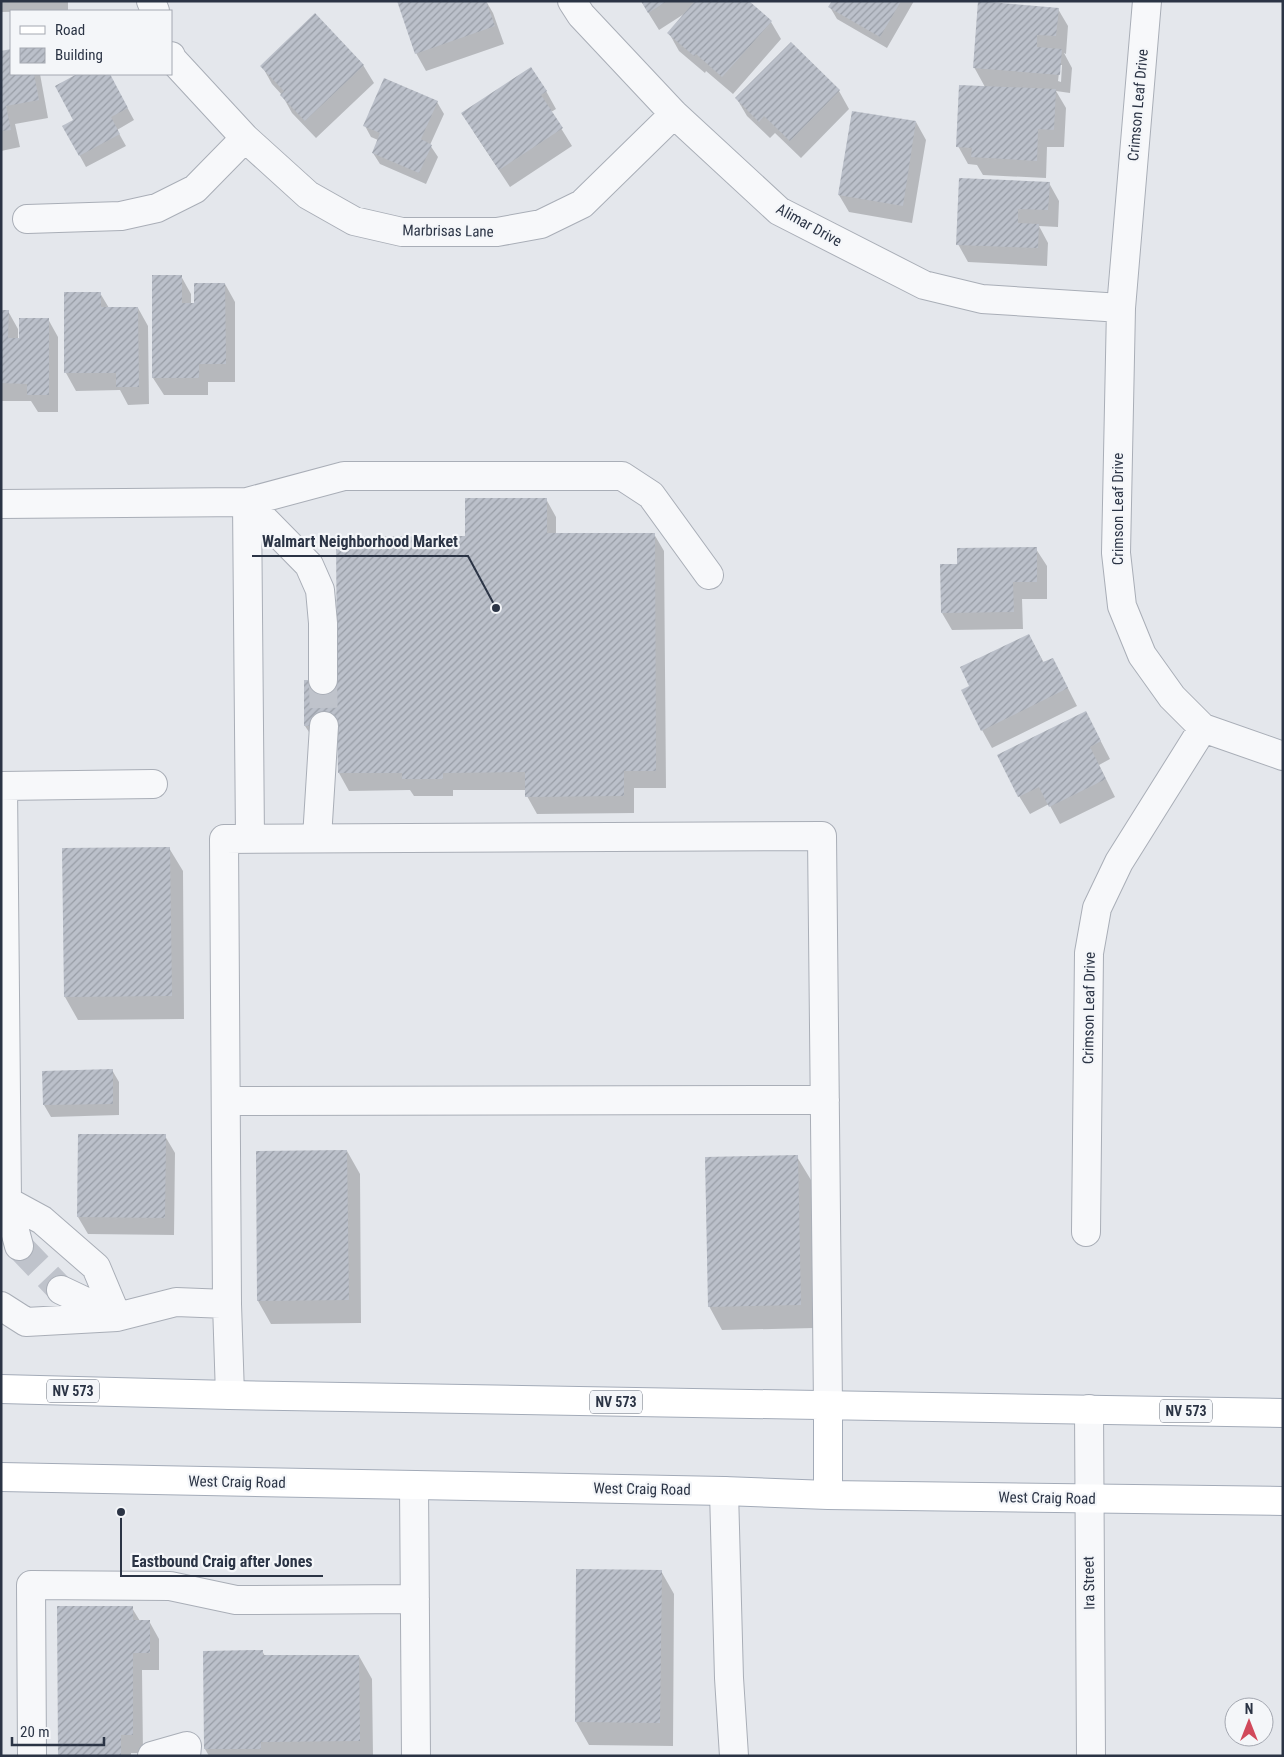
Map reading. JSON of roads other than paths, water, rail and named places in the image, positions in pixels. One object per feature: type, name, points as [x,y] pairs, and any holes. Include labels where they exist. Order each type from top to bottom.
[{"type":"main road","name":"NV 573","points":[[1,1389],[230,1395],[1283,1413]]},
{"type":"main road","points":[[828,1406],[828,1495]]},
{"type":"main road","name":"West Craig Road","points":[[1,1477],[724,1490],[828,1495],[1283,1501]]},
{"type":"street","name":"Alimar Drive","points":[[572,1],[581,15],[674,114],[779,211],[924,285],[982,298],[1121,308]]},
{"type":"street","name":"Crimson Leaf Drive","points":[[1086,1232],[1089,953],[1097,908],[1119,862],[1203,728],[1172,697],[1142,655],[1122,606],[1116,553],[1121,308],[1147,1]]},
{"type":"street","name":"Marbrisas Lane","points":[[172,57],[245,138],[308,195],[354,220],[402,232],[497,232],[541,224],[582,204],[674,114]]},
{"type":"street","points":[[27,219],[121,216],[158,208],[195,189],[245,138]]},
{"type":"street","points":[[1,504],[247,502],[344,476],[622,476],[651,494],[709,575]]},
{"type":"street","points":[[247,502],[309,565],[320,590],[323,623],[323,680]]},
{"type":"street","points":[[247,502],[250,839]]},
{"type":"street","points":[[317,838],[324,726]]},
{"type":"street","points":[[1203,728],[1283,756]]},
{"type":"street","points":[[19,1246],[4,1208],[2,786],[153,784]]},
{"type":"street","points":[[230,1395],[227,1304],[224,839],[822,836],[828,1406]]},
{"type":"street","points":[[226,1100],[825,1100]]},
{"type":"street","points":[[4,1208],[42,1220],[96,1267],[117,1317]]},
{"type":"street","points":[[62,1290],[117,1317]]},
{"type":"street","points":[[1,1306],[26,1322],[117,1317],[176,1302],[227,1304]]},
{"type":"street","name":"Ira Street","points":[[1089,1409],[1091,1756]]},
{"type":"street","points":[[414,1485],[416,1756]]},
{"type":"street","points":[[724,1490],[729,1678],[734,1756]]},
{"type":"street","points":[[32,1756],[31,1585],[170,1586],[236,1600],[415,1599]]},
{"type":"street","points":[[152,1756],[186,1751]]},
{"type":"tunnel","points":[[323,680],[324,726]]},
{"type":"tunnel","points":[[19,1246],[61,1290]]},
{"type":"place","name":"Walmart Neighborhood Market","points":[[496,608]]},
{"type":"place","name":"Eastbound Craig after Jones","points":[[121,1512]]}]
